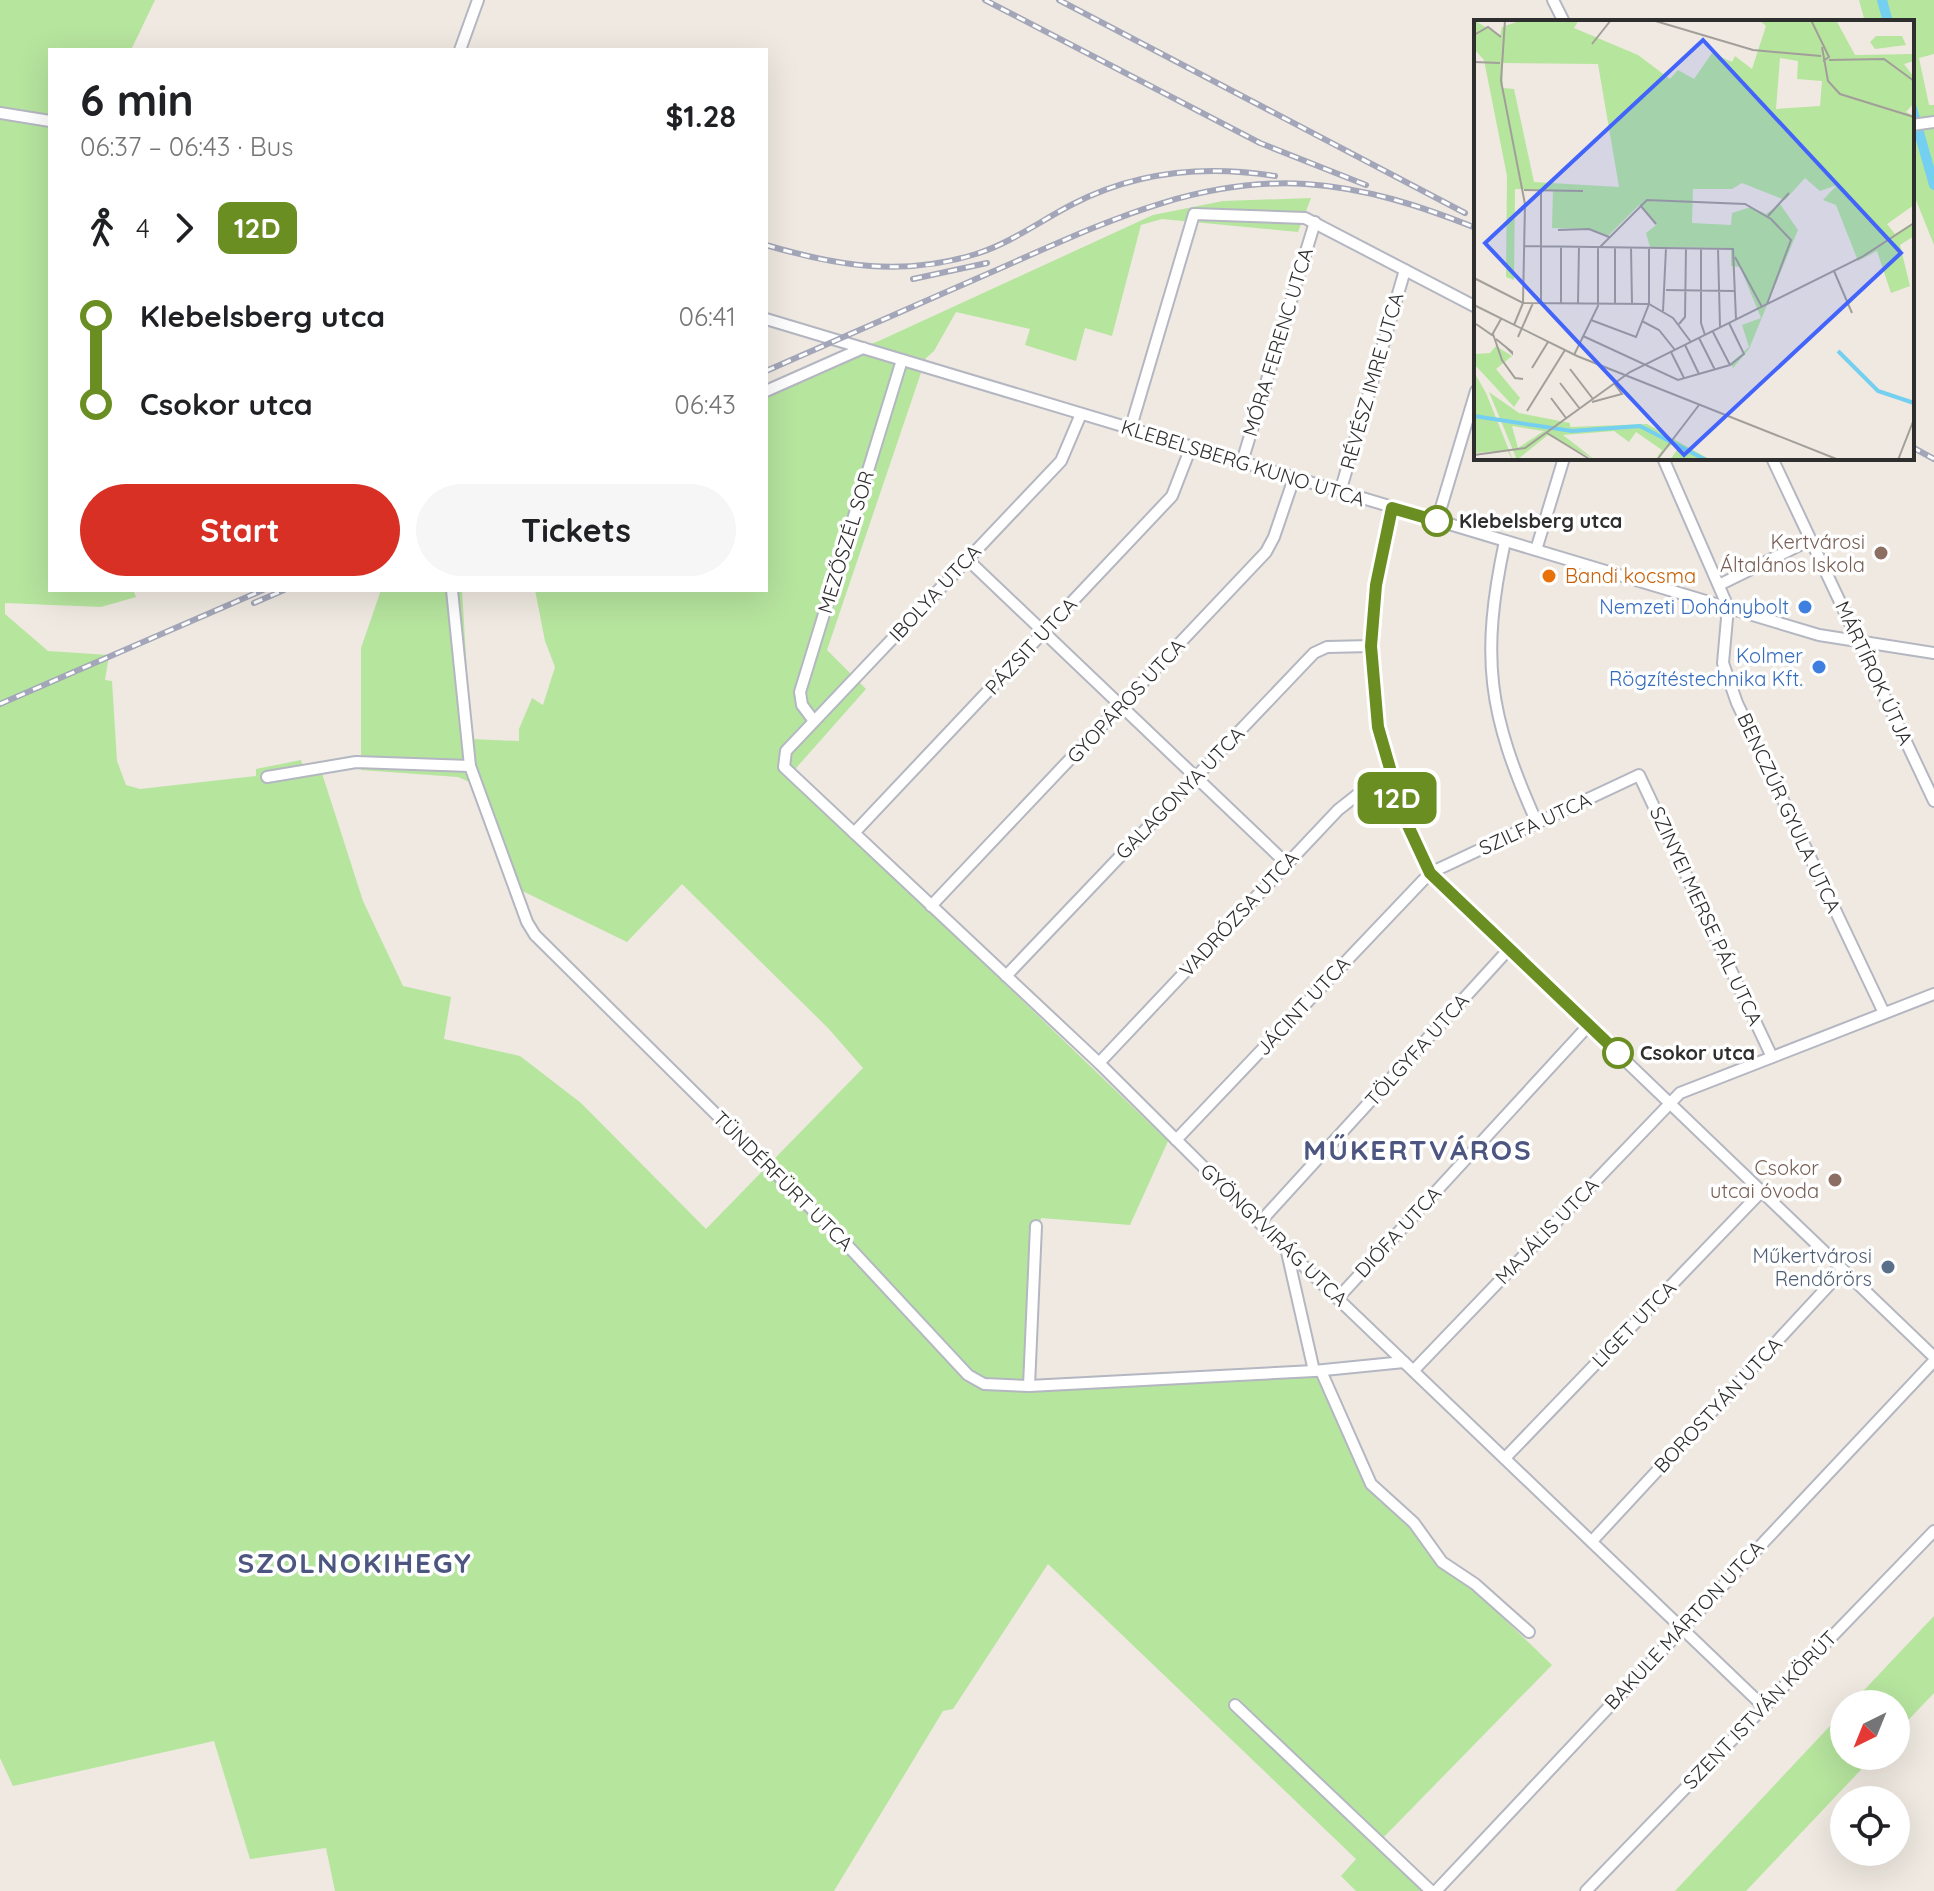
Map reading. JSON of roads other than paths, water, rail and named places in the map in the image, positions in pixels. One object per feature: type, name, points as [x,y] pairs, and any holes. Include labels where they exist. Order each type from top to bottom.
[{"type":"street","points":[[461,48],[478,0]]},
{"type":"street","points":[[1553,0],[1563,20]]},
{"type":"street","points":[[0,113],[48,121]]},
{"type":"street","points":[[1917,124],[1934,122]]},
{"type":"street","points":[[1130,430],[1194,214],[1295,217],[1315,222],[1474,306]]},
{"type":"street","name":"MÓRA FERENC UTCA","points":[[1242,462],[1315,222]]},
{"type":"street","name":"RÉVÉSZ IMRE UTCA","points":[[1340,492],[1405,270]]},
{"type":"street","name":"KLEBELSBERG KUNO UTCA","points":[[768,320],[1819,635],[1934,653]]},
{"type":"street","points":[[768,390],[864,348]]},
{"type":"street","name":"MEZŐSZÉL SOR","points":[[814,721],[802,705],[800,692],[902,360]]},
{"type":"street","points":[[1437,521],[1474,398]]},
{"type":"street","name":"IBOLYA UTCA","points":[[784,767],[783,756],[814,721],[1065,456],[1081,414]]},
{"type":"street","name":"PÁZSIT UTCA","points":[[854,833],[1172,496],[1191,447]]},
{"type":"street","points":[[1536,550],[1563,460]]},
{"type":"street","points":[[1664,460],[1721,584],[1728,607]]},
{"type":"street","name":"MÁRTÍROK ÚTJA","points":[[1773,460],[1934,801]]},
{"type":"street","name":"GYOPÁROS UTCA","points":[[931,906],[1266,552],[1294,478]]},
{"type":"street","points":[[1392,508],[1376,585],[1371,646],[1376,714],[1392,782],[1430,873],[1934,1359]]},
{"type":"street","points":[[1721,584],[1810,540]]},
{"type":"street","points":[[1505,541],[1491,615],[1494,704],[1513,769],[1537,823]]},
{"type":"street","points":[[967,559],[1287,864]]},
{"type":"street","name":"TÜNDÉRFÜRT UTCA","points":[[452,592],[470,766],[527,922],[545,947],[835,1232],[968,1375],[984,1384],[1029,1386],[1318,1371],[1404,1362]]},
{"type":"street","name":"BENCZÚR GYULA UTCA","points":[[1728,607],[1723,647],[1728,682],[1884,1013]]},
{"type":"street","name":"GALAGONYA UTCA","points":[[1006,976],[1314,653],[1327,647],[1371,646]]},
{"type":"street","points":[[267,777],[356,762],[470,766]]},
{"type":"street","name":"GYÖNGYVIRÁG UTCA","points":[[784,767],[1099,1063],[1287,1250],[1763,1706]]},
{"type":"street","name":"SZILFA UTCA","points":[[1430,873],[1639,775]]},
{"type":"street","name":"SZINYEI MERSE PÁL UTCA","points":[[1639,775],[1772,1057]]},
{"type":"street","name":"VADRÓZSA UTCA","points":[[1099,1063],[1347,801],[1392,782]]},
{"type":"street","name":"JÁCINT UTCA","points":[[1176,1140],[1430,873]]},
{"type":"street","name":"TÖLGYFA UTCA","points":[[1261,1221],[1509,949]]},
{"type":"street","points":[[1772,1057],[1934,994]]},
{"type":"street","name":"DIÓFA UTCA","points":[[1338,1298],[1589,1025]]},
{"type":"street","name":"MAJÁLIS UTCA","points":[[1414,1370],[1680,1093],[1772,1057]]},
{"type":"street","name":"LIGET UTCA","points":[[1506,1457],[1762,1191]]},
{"type":"street","points":[[1029,1386],[1036,1226]]},
{"type":"street","points":[[1287,1250],[1318,1371],[1371,1484],[1414,1523],[1442,1562],[1475,1584],[1529,1632]]},
{"type":"street","name":"BOROSTYÁN UTCA","points":[[1593,1540],[1843,1270]]},
{"type":"street","name":"BAKULE MÁRTON UTCA","points":[[1434,1891],[1934,1359]]},
{"type":"street","name":"SZENT ISTVÁN KÖRÚT","points":[[1586,1891],[1934,1531]]},
{"type":"street","points":[[1235,1705],[1434,1891]]},
{"type":"waterway","points":[[1882,0],[1887,20]]},
{"type":"waterway","points":[[1914,115],[1934,185]]},
{"type":"railway","points":[[985,0],[1260,143],[1366,185]]},
{"type":"railway","points":[[1059,0],[1465,213]]},
{"type":"railway","points":[[768,246],[844,263],[896,267],[922,265],[989,249],[1073,204],[1122,184],[1197,171],[1275,176]]},
{"type":"railway","points":[[768,370],[1107,222],[1146,208],[1224,188],[1306,184],[1350,189],[1414,205],[1474,227]]},
{"type":"railway","points":[[913,279],[987,263]]},
{"type":"railway","points":[[1914,448],[1934,459]]},
{"type":"railway","points":[[0,704],[258,592]]},
{"type":"railway","points":[[254,603],[279,592]]},
{"type":"place","name":"Klebelsberg utca","points":[[1437,521]]},
{"type":"place","name":"Kertvárosi Általános Iskola","points":[[1881,553]]},
{"type":"place","name":"Bandi kocsma","points":[[1549,576]]},
{"type":"place","name":"Nemzeti Dohánybolt","points":[[1805,607]]},
{"type":"place","name":"Kolmer Rögzítéstechnika Kft.","points":[[1819,667]]},
{"type":"place","name":"Csokor utca","points":[[1618,1053]]},
{"type":"place","name":"Csokor utcai óvoda","points":[[1835,1180]]},
{"type":"place","name":"Műkertvárosi Rendőrörs","points":[[1888,1267]]},
{"type":"district","name":"MŰKERTVÁROS","points":[[1418,1150]]},
{"type":"district","name":"SZOLNOKIHEGY","points":[[355,1563]]}]
